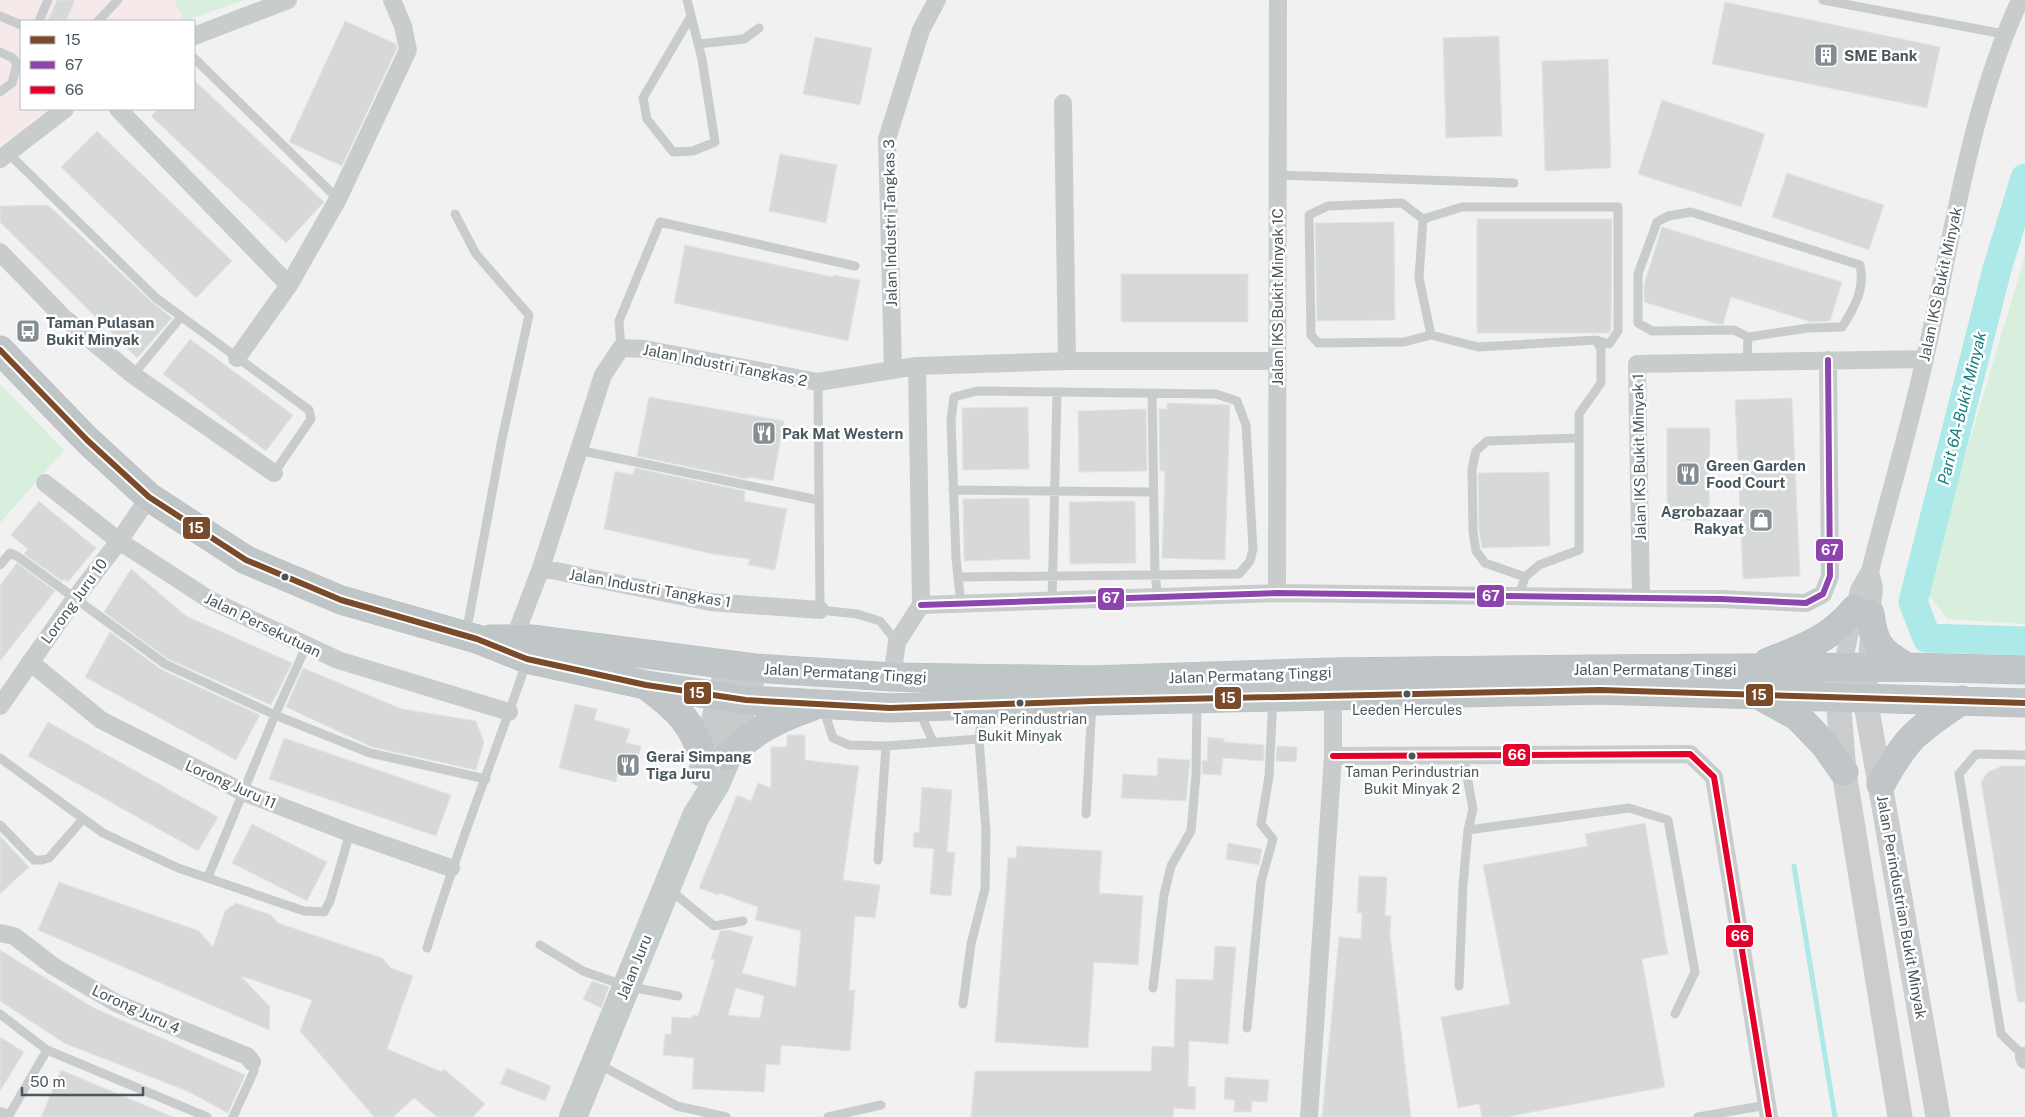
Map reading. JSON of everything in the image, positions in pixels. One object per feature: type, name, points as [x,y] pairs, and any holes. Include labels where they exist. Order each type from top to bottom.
[{"type":"highway","name":"Jalan Permatang Tinggi","points":[[0,350],[87,440],[149,497],[246,560],[341,600],[471,638],[521,649],[646,685],[734,698],[890,708],[983,706],[1092,691]]},
{"type":"highway","points":[[1752,668],[1813,645],[1863,612],[1880,649],[1907,667]]},
{"type":"highway","name":"Jalan Permatang Tinggi","points":[[521,649],[566,642],[741,666],[1092,691],[1752,668],[1907,667],[2025,670]]},
{"type":"highway","name":"Jalan Permatang Tinggi","points":[[1333,684],[2025,703]]},
{"type":"highway","points":[[646,685],[674,707],[688,721],[698,741],[716,758],[766,725],[822,703]]},
{"type":"highway","points":[[1760,696],[1797,716],[1825,745],[1844,772]]},
{"type":"highway","points":[[1881,784],[1895,757],[1906,742],[1923,726],[1962,700]]},
{"type":"main road","name":"Jalan Juru","points":[[573,1117],[696,816],[716,784],[716,758],[734,698],[741,666]]},
{"type":"main road","points":[[1854,667],[1838,697],[1844,772],[1900,1117]]},
{"type":"main road","name":"Jalan Perindustrian Bukit Minyak","points":[[1854,667],[1865,698],[1938,1117]]},
{"type":"street","points":[[195,36],[288,0]]},
{"type":"street","points":[[237,358],[289,285],[338,199],[408,50],[403,26],[392,0]]},
{"type":"street","name":"Jalan Industri Tangkas 3","points":[[893,369],[887,139],[921,30],[937,0]]},
{"type":"street","name":"Jalan IKS Bukit Minyak 1C","points":[[1277,593],[1278,0]]},
{"type":"street","name":"Jalan IKS Bukit Minyak","points":[[1854,667],[1863,612],[1859,590],[1870,571],[1925,358],[1962,178],[2004,34],[2020,0]]},
{"type":"street","points":[[1063,103],[1067,361]]},
{"type":"street","points":[[4,156],[64,110]]},
{"type":"street","points":[[119,110],[289,285]]},
{"type":"street","points":[[0,252],[63,317],[133,375],[274,474]]},
{"type":"street","points":[[521,649],[541,568],[578,450],[603,375],[621,348]]},
{"type":"street","name":"Jalan Industri Tangkas 2","points":[[621,348],[644,349],[818,382],[917,366],[1067,361],[1277,361]]},
{"type":"street","name":"Jalan IKS Bukit Minyak 1","points":[[1641,598],[1637,364],[1925,358]]},
{"type":"street","points":[[921,605],[1277,593],[1641,598],[1806,603],[1823,594],[1830,576],[1828,360]]},
{"type":"street","points":[[892,677],[897,642],[921,605],[917,366]]},
{"type":"street","name":"Jalan Persekutuan","points":[[45,483],[119,541],[210,600],[306,647],[338,660],[509,712]]},
{"type":"street","name":"Lorong Juru 10","points":[[0,706],[149,497]]},
{"type":"street","name":"Jalan Industri Tangkas 1","points":[[541,568],[710,602],[820,610]]},
{"type":"street","name":"Jalan IKS Bukit Minyak","points":[[1854,667],[1863,612]]},
{"type":"street","name":"Lorong Juru 11","points":[[30,662],[101,720],[243,792],[350,833],[451,868]]},
{"type":"street","points":[[1309,1117],[1333,756],[1333,684]]},
{"type":"street","points":[[1333,756],[1690,754],[1714,777],[1768,1111]]},
{"type":"street","name":"Lorong Juru 4","points":[[0,932],[14,936],[53,966],[118,1004],[247,1056],[252,1062]]},
{"type":"lane","points":[[39,20],[48,0]]},
{"type":"lane","points":[[99,20],[118,0]]},
{"type":"lane","points":[[687,0],[691,16],[698,44],[715,142],[694,150],[673,152],[646,119],[643,98],[691,16]]},
{"type":"lane","points":[[1823,0],[2004,34]]},
{"type":"lane","points":[[0,16],[20,25]]},
{"type":"lane","points":[[698,44],[744,39],[759,28]]},
{"type":"lane","points":[[0,52],[14,58],[17,64],[12,83],[0,92]]},
{"type":"lane","points":[[195,59],[338,199]]},
{"type":"lane","points":[[4,156],[156,298],[309,410],[311,419],[274,474]]},
{"type":"lane","points":[[1277,174],[1514,183]]},
{"type":"lane","points":[[1402,203],[1423,219],[1462,207],[1618,207],[1618,331],[1609,344],[1596,340],[1478,347],[1431,335],[1404,342],[1318,343],[1310,335],[1309,215],[1328,206],[1402,203]]},
{"type":"lane","points":[[1691,212],[1860,265],[1863,279],[1856,306],[1842,327],[1808,328],[1748,337],[1734,330],[1652,331],[1638,323],[1638,274],[1658,222],[1668,216],[1691,212]]},
{"type":"lane","points":[[455,214],[476,254],[529,316],[502,439],[471,638]]},
{"type":"lane","points":[[1423,219],[1419,278],[1431,335]]},
{"type":"lane","points":[[621,348],[618,321],[660,222],[855,266]]},
{"type":"lane","points":[[133,375],[181,317]]},
{"type":"lane","points":[[1747,362],[1748,337]]},
{"type":"lane","points":[[1519,596],[1525,577],[1539,565],[1579,550],[1579,414],[1601,383],[1601,349],[1596,340]]},
{"type":"lane","points":[[818,382],[820,610],[857,614],[880,621],[897,642]]},
{"type":"lane","points":[[958,577],[1239,574],[1250,561],[1253,548],[1246,425],[1237,401],[1216,394],[1152,393],[977,391],[954,397],[951,420],[953,490],[958,577],[962,605]]},
{"type":"lane","points":[[1052,602],[1057,392]]},
{"type":"lane","points":[[1152,393],[1155,575],[1158,598]]},
{"type":"lane","points":[[1525,577],[1485,563],[1476,550],[1472,532],[1472,469],[1476,451],[1487,441],[1579,438]]},
{"type":"lane","points":[[578,450],[818,500]]},
{"type":"lane","points":[[953,490],[1153,492]]},
{"type":"lane","points":[[0,565],[10,553],[17,556],[74,600],[165,664],[275,715],[370,753],[486,779]]},
{"type":"lane","points":[[208,877],[275,715],[306,647]]},
{"type":"lane","points":[[427,948],[451,868],[486,779],[509,712],[521,649]]},
{"type":"lane","points":[[1247,1028],[1261,882],[1273,839],[1261,824],[1269,776],[1272,686]]},
{"type":"lane","points":[[1153,988],[1164,895],[1171,866],[1191,831],[1196,775],[1197,688]]},
{"type":"lane","points":[[1086,814],[1092,691]]},
{"type":"lane","points":[[822,703],[833,738],[849,745],[886,746],[980,739]]},
{"type":"lane","points":[[963,1004],[970,944],[985,889],[986,832],[980,739],[983,706]]},
{"type":"lane","points":[[918,707],[933,742]]},
{"type":"lane","points":[[878,860],[886,746]]},
{"type":"lane","points":[[2025,755],[1976,754],[1959,774],[2001,1034],[2025,1058]]},
{"type":"lane","points":[[1459,986],[1468,830],[1473,810],[1463,755]]},
{"type":"lane","points":[[0,758],[102,833],[178,868],[304,911],[324,912],[330,901],[350,833]]},
{"type":"lane","points":[[1468,830],[1629,808],[1668,820],[1695,972],[1675,1014]]},
{"type":"lane","points":[[0,825],[34,860],[42,860],[49,858],[83,819]]},
{"type":"lane","points":[[667,887],[714,926],[743,921]]},
{"type":"lane","points":[[540,946],[583,971],[626,986],[678,996]]},
{"type":"lane","points":[[0,1014],[47,1050],[207,1117]]},
{"type":"lane","points":[[8,1117],[47,1050]]},
{"type":"lane","points":[[233,1117],[254,1071],[252,1062]]},
{"type":"lane","points":[[595,1062],[676,1106],[726,1117]]},
{"type":"lane","points":[[828,1117],[881,1105]]},
{"type":"lane","points":[[1698,1117],[1768,1111]]},
{"type":"shaded area","points":[[0,0],[174,0],[184,20],[20,20],[20,110],[47,110],[0,146]]},
{"type":"green space","points":[[174,0],[244,0],[187,20],[184,20]]},
{"type":"green space","points":[[2025,256],[2025,624],[1947,619],[1925,590]]},
{"type":"green space","points":[[0,384],[64,450],[0,523]]},
{"type":"building","points":[[57,0],[75,0],[66,20],[48,20]]},
{"type":"building","name":"SME Bank","points":[[1725,2],[1940,47],[1927,108],[1712,64]]},
{"type":"building","points":[[345,21],[396,44],[397,48],[342,166],[289,142]]},
{"type":"building","points":[[1499,36],[1502,136],[1446,138],[1443,38]]},
{"type":"building","points":[[815,37],[872,48],[860,105],[803,94]]},
{"type":"building","points":[[1608,59],[1611,168],[1545,171],[1542,61]]},
{"type":"building","points":[[195,81],[324,202],[286,243],[151,116],[157,110],[195,110]]},
{"type":"building","points":[[1662,100],[1765,134],[1741,207],[1638,174]]},
{"type":"building","points":[[97,131],[232,261],[196,298],[61,167]]},
{"type":"building","points":[[780,154],[837,165],[826,223],[769,211]]},
{"type":"building","points":[[1787,173],[1884,205],[1869,250],[1772,217]]},
{"type":"building","points":[[48,205],[152,302],[172,318],[137,358],[0,222],[0,206]]},
{"type":"building","points":[[1477,219],[1612,219],[1611,329],[1609,333],[1477,333]]},
{"type":"building","points":[[1394,222],[1395,320],[1317,321],[1315,223]]},
{"type":"building","points":[[1662,227],[1842,282],[1830,321],[1811,322],[1731,297],[1723,324],[1717,324],[1644,302],[1644,285]]},
{"type":"building","points":[[685,245],[833,277],[833,275],[860,280],[848,341],[674,303]]},
{"type":"building","points":[[1121,274],[1248,274],[1248,322],[1121,322]]},
{"type":"building","points":[[190,339],[293,415],[266,451],[163,374]]},
{"type":"building","points":[[649,397],[784,421],[773,481],[748,477],[747,479],[637,456]]},
{"type":"building","points":[[1792,398],[1800,576],[1743,579],[1735,400]]},
{"type":"building","points":[[1167,403],[1230,405],[1225,560],[1162,558],[1165,471],[1160,471],[1159,409],[1167,409]]},
{"type":"building","points":[[1028,407],[1029,469],[963,470],[962,408]]},
{"type":"building","points":[[1146,409],[1147,471],[1079,472],[1078,411]]},
{"type":"building","name":"Green Garden Food Court","points":[[1667,428],[1710,428],[1709,520],[1667,520]]},
{"type":"building","points":[[635,468],[745,491],[744,501],[787,509],[775,570],[748,565],[750,559],[713,554],[604,529],[615,471],[633,475]]},
{"type":"building","points":[[1549,472],[1550,546],[1482,548],[1479,531],[1478,473]]},
{"type":"building","points":[[1029,498],[1030,559],[964,561],[963,499]]},
{"type":"building","points":[[39,501],[96,548],[68,582],[64,579],[62,581],[24,554],[28,549],[11,535]]},
{"type":"building","points":[[1135,501],[1136,563],[1070,564],[1069,502]]},
{"type":"building","points":[[17,563],[55,591],[0,661],[0,585]]},
{"type":"building","points":[[131,569],[186,616],[292,663],[271,705],[168,659],[104,612]]},
{"type":"building","points":[[110,632],[162,670],[260,715],[236,760],[85,677]]},
{"type":"building","points":[[303,668],[402,709],[476,721],[484,742],[476,770],[372,747],[286,707]]},
{"type":"building","points":[[575,704],[597,709],[594,720],[630,729],[626,743],[641,746],[634,775],[618,771],[616,782],[559,768]]},
{"type":"building","points":[[48,722],[218,817],[198,851],[28,756]]},
{"type":"building","points":[[787,735],[805,735],[805,760],[859,766],[843,880],[880,885],[875,918],[855,916],[849,990],[855,990],[850,1051],[781,1045],[780,1065],[766,1064],[764,1092],[692,1089],[694,1058],[663,1055],[665,1034],[671,1034],[672,1017],[692,1018],[693,1015],[698,1016],[715,960],[711,959],[720,931],[729,930],[753,937],[742,973],[796,987],[801,931],[755,920],[758,907],[699,888],[737,795],[751,801],[758,783],[771,788],[771,747],[787,747]],"holes":[[[736,988],[764,996],[760,1018],[728,1015]]]},
{"type":"building","points":[[1208,737],[1224,739],[1224,742],[1264,745],[1264,761],[1223,758],[1221,775],[1202,774],[1202,760],[1207,761]]},
{"type":"building","points":[[284,738],[451,795],[436,836],[269,779]]},
{"type":"building","points":[[1277,746],[1297,747],[1296,762],[1276,761]]},
{"type":"building","points":[[1158,758],[1190,760],[1186,801],[1121,798],[1123,774],[1157,776]]},
{"type":"building","points":[[2002,766],[2025,766],[2025,1002],[2018,1002],[1981,782],[1988,772]]},
{"type":"building","points":[[922,787],[952,790],[947,852],[955,853],[951,896],[930,894],[934,849],[913,847],[914,832],[919,833]]},
{"type":"building","points":[[1645,823],[1668,954],[1642,959],[1665,1087],[1506,1117],[1482,1117],[1479,1104],[1458,1108],[1441,1017],[1510,1004],[1483,865],[1588,846],[1585,834]]},
{"type":"building","points":[[252,824],[327,862],[307,901],[232,863]]},
{"type":"building","points":[[0,836],[29,867],[0,894]]},
{"type":"building","points":[[1228,843],[1262,849],[1259,865],[1226,859]]},
{"type":"building","points":[[1017,846],[1102,851],[1099,893],[1143,896],[1138,965],[1094,962],[1088,1048],[995,1042],[1008,858],[1016,858]]},
{"type":"building","points":[[1359,876],[1387,877],[1385,915],[1391,916],[1390,935],[1411,1117],[1322,1117],[1339,937],[1361,939],[1362,913],[1357,913]]},
{"type":"building","points":[[59,882],[199,931],[213,947],[225,911],[236,903],[271,915],[278,923],[382,958],[391,968],[413,976],[387,1049],[442,1072],[444,1069],[485,1104],[473,1117],[437,1117],[414,1098],[393,1117],[374,1117],[300,1031],[312,1000],[241,976],[270,1007],[269,1030],[38,930]]},
{"type":"building","points":[[1215,946],[1236,947],[1228,1044],[1189,1041],[1188,1086],[1196,1087],[1195,1110],[1174,1108],[1173,1117],[971,1117],[975,1071],[1151,1071],[1152,1046],[1174,1047],[1176,979],[1213,980]]},
{"type":"building","points":[[0,950],[94,1008],[245,1075],[228,1113],[187,1091],[64,1043],[0,1001]]},
{"type":"building","points":[[592,981],[609,987],[601,1008],[583,999]]},
{"type":"building","points":[[0,1037],[24,1052],[0,1091]]},
{"type":"building","points":[[507,1068],[551,1086],[545,1101],[500,1084]]},
{"type":"building","points":[[61,1070],[173,1117],[41,1117]]},
{"type":"building","points":[[1225,1077],[1269,1080],[1267,1102],[1252,1101],[1251,1112],[1234,1112],[1235,1100],[1224,1099]]},
{"type":"waterway","name":"Parit 6A-Bukit Minyak","points":[[2025,178],[1997,269],[1913,602],[1927,638],[2025,641]]},
{"type":"waterway","points":[[1794,866],[1835,1117]]},
{"type":"transit line","name":"15","points":[[0,350],[87,440],[149,497],[246,560],[341,600],[477,639],[527,659],[646,685],[746,700],[890,708],[1092,701],[1600,690],[2025,703]]},
{"type":"transit line","name":"67","points":[[921,605],[1277,593],[1721,599],[1806,603],[1823,594],[1830,576],[1828,360]]},
{"type":"transit line","name":"66","points":[[1333,756],[1690,754],[1714,777],[1769,1117]]},
{"type":"place","name":"SME Bank","points":[[1826,55]]},
{"type":"place","name":"Taman Pulasan Bukit Minyak","points":[[28,331]]},
{"type":"place","name":"Pak Mat Western","points":[[764,433]]},
{"type":"place","name":"Green Garden Food Court","points":[[1688,474]]},
{"type":"place","name":"Agrobazaar Rakyat","points":[[1761,520]]},
{"type":"place","name":"Leeden Hercules","points":[[1407,694]]},
{"type":"place","name":"Taman Perindustrian Bukit Minyak","points":[[1020,703]]},
{"type":"place","name":"Taman Perindustrian Bukit Minyak 2","points":[[1412,756]]},
{"type":"place","name":"Gerai Simpang Tiga Juru","points":[[628,765]]}]
